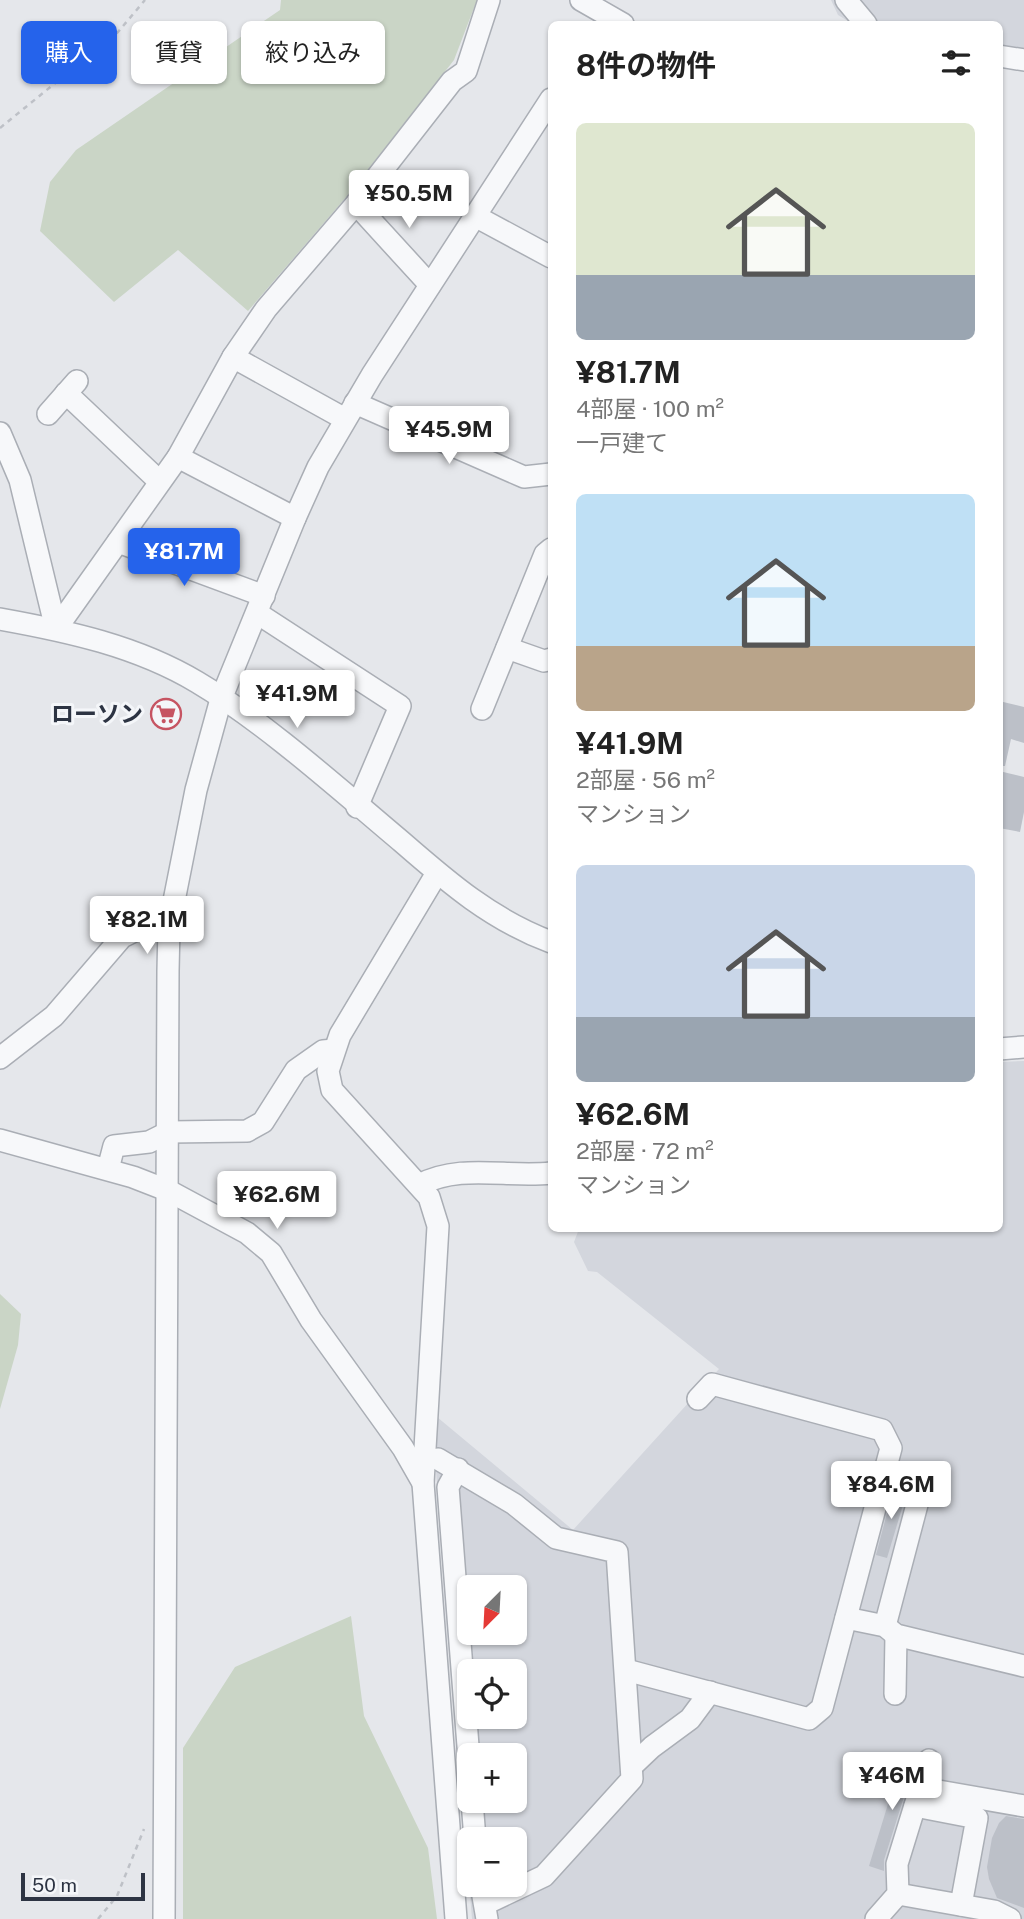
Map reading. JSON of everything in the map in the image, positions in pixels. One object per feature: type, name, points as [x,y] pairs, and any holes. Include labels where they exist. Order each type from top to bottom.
[{"type":"street","points":[[56,629],[177,457],[233,357],[266,309],[356,204],[452,81],[466,71],[489,0]]},
{"type":"street","points":[[581,0],[611,16]]},
{"type":"street","points":[[846,0],[864,21]]},
{"type":"street","points":[[1003,57],[1024,60]]},
{"type":"street","points":[[164,1919],[169,926],[183,842],[221,699],[295,517],[350,411],[548,104]]},
{"type":"street","points":[[356,204],[430,285]]},
{"type":"street","points":[[475,216],[548,255]]},
{"type":"street","points":[[233,357],[350,411],[524,477],[548,474]]},
{"type":"street","points":[[48,414],[72,387],[159,481]]},
{"type":"street","points":[[0,433],[20,480],[56,629]]},
{"type":"street","points":[[177,457],[295,517]]},
{"type":"street","points":[[118,541],[261,605],[400,706],[357,807]]},
{"type":"street","points":[[482,709],[548,552]]},
{"type":"street","points":[[0,619],[89,637],[143,657],[195,681],[267,732],[476,905],[520,930],[548,941]]},
{"type":"street","points":[[507,648],[544,662],[548,660]]},
{"type":"street","points":[[437,873],[334,1049],[328,1072],[331,1090],[419,1185],[434,1208],[438,1226],[423,1483],[456,1919]]},
{"type":"street","points":[[0,1058],[54,1016],[122,937],[140,928],[169,926]]},
{"type":"street","points":[[1003,1049],[1024,1046]]},
{"type":"street","points":[[108,1170],[114,1146],[149,1142],[169,1132],[247,1131],[263,1122],[296,1070],[323,1051],[334,1049]]},
{"type":"street","points":[[0,1140],[108,1170],[169,1191],[247,1233],[271,1253],[311,1320],[403,1448],[423,1483]]},
{"type":"street","points":[[419,1185],[454,1172],[548,1173]]},
{"type":"street","points":[[626,1670],[809,1719],[817,1716],[822,1708],[846,1618],[891,1448],[882,1430],[712,1384],[698,1399]]},
{"type":"street","points":[[438,1459],[514,1504],[556,1538],[617,1552],[632,1779],[544,1876],[485,1903]]},
{"type":"street","points":[[458,1469],[448,1487],[468,1743]]},
{"type":"street","points":[[895,1694],[891,1630],[924,1478]]},
{"type":"street","points":[[846,1618],[1024,1666]]},
{"type":"street","points":[[633,1765],[690,1719],[710,1692]]},
{"type":"street","points":[[876,1919],[898,1894],[897,1864],[929,1760]]},
{"type":"street","points":[[918,1797],[1024,1806]]},
{"type":"street","points":[[918,1797],[976,1818],[961,1905]]},
{"type":"street","points":[[898,1894],[995,1910],[1010,1919]]},
{"type":"path","points":[[0,128],[118,32],[145,0]]},
{"type":"path","points":[[97,1919],[117,1896],[146,1824],[164,1819]]},
{"type":"shaded area","points":[[831,0],[1024,0],[1024,55],[1003,59],[1003,21],[848,21],[838,15]]},
{"type":"shaded area","points":[[1024,1061],[1024,1919],[472,1919],[470,1897],[527,1897],[527,1827],[465,1827],[463,1813],[527,1813],[527,1743],[458,1743],[436,1471],[437,1417],[573,1530],[719,1369],[597,1272],[588,1271],[574,1242],[578,1232],[1003,1232],[1003,1062]]},
{"type":"green space","points":[[281,0],[477,0],[454,60],[348,195],[248,311],[178,250],[114,302],[40,231],[50,182],[76,150],[172,84],[227,84],[227,46],[241,37],[241,84],[385,84],[385,21],[264,21],[280,10]]},
{"type":"green space","points":[[0,1294],[21,1314],[18,1345],[0,1409]]},
{"type":"green space","points":[[351,1616],[364,1716],[428,1848],[437,1919],[183,1919],[183,1748],[235,1667]]},
{"type":"building","points":[[1003,702],[1024,707],[1024,743],[1011,739],[1005,766]]},
{"type":"building","points":[[1003,772],[1024,777],[1024,812],[1020,832],[1003,829]]},
{"type":"building","points":[[894,1486],[906,1489],[906,1495],[887,1558],[876,1555]]},
{"type":"building","points":[[903,1755],[916,1759],[884,1860],[884,1871],[869,1866]]},
{"type":"building","points":[[1006,1816],[1024,1819],[1024,1908],[997,1898],[989,1879],[987,1867],[992,1838],[999,1823]]},
{"type":"place","name":"ローソン","points":[[166,714]]}]
